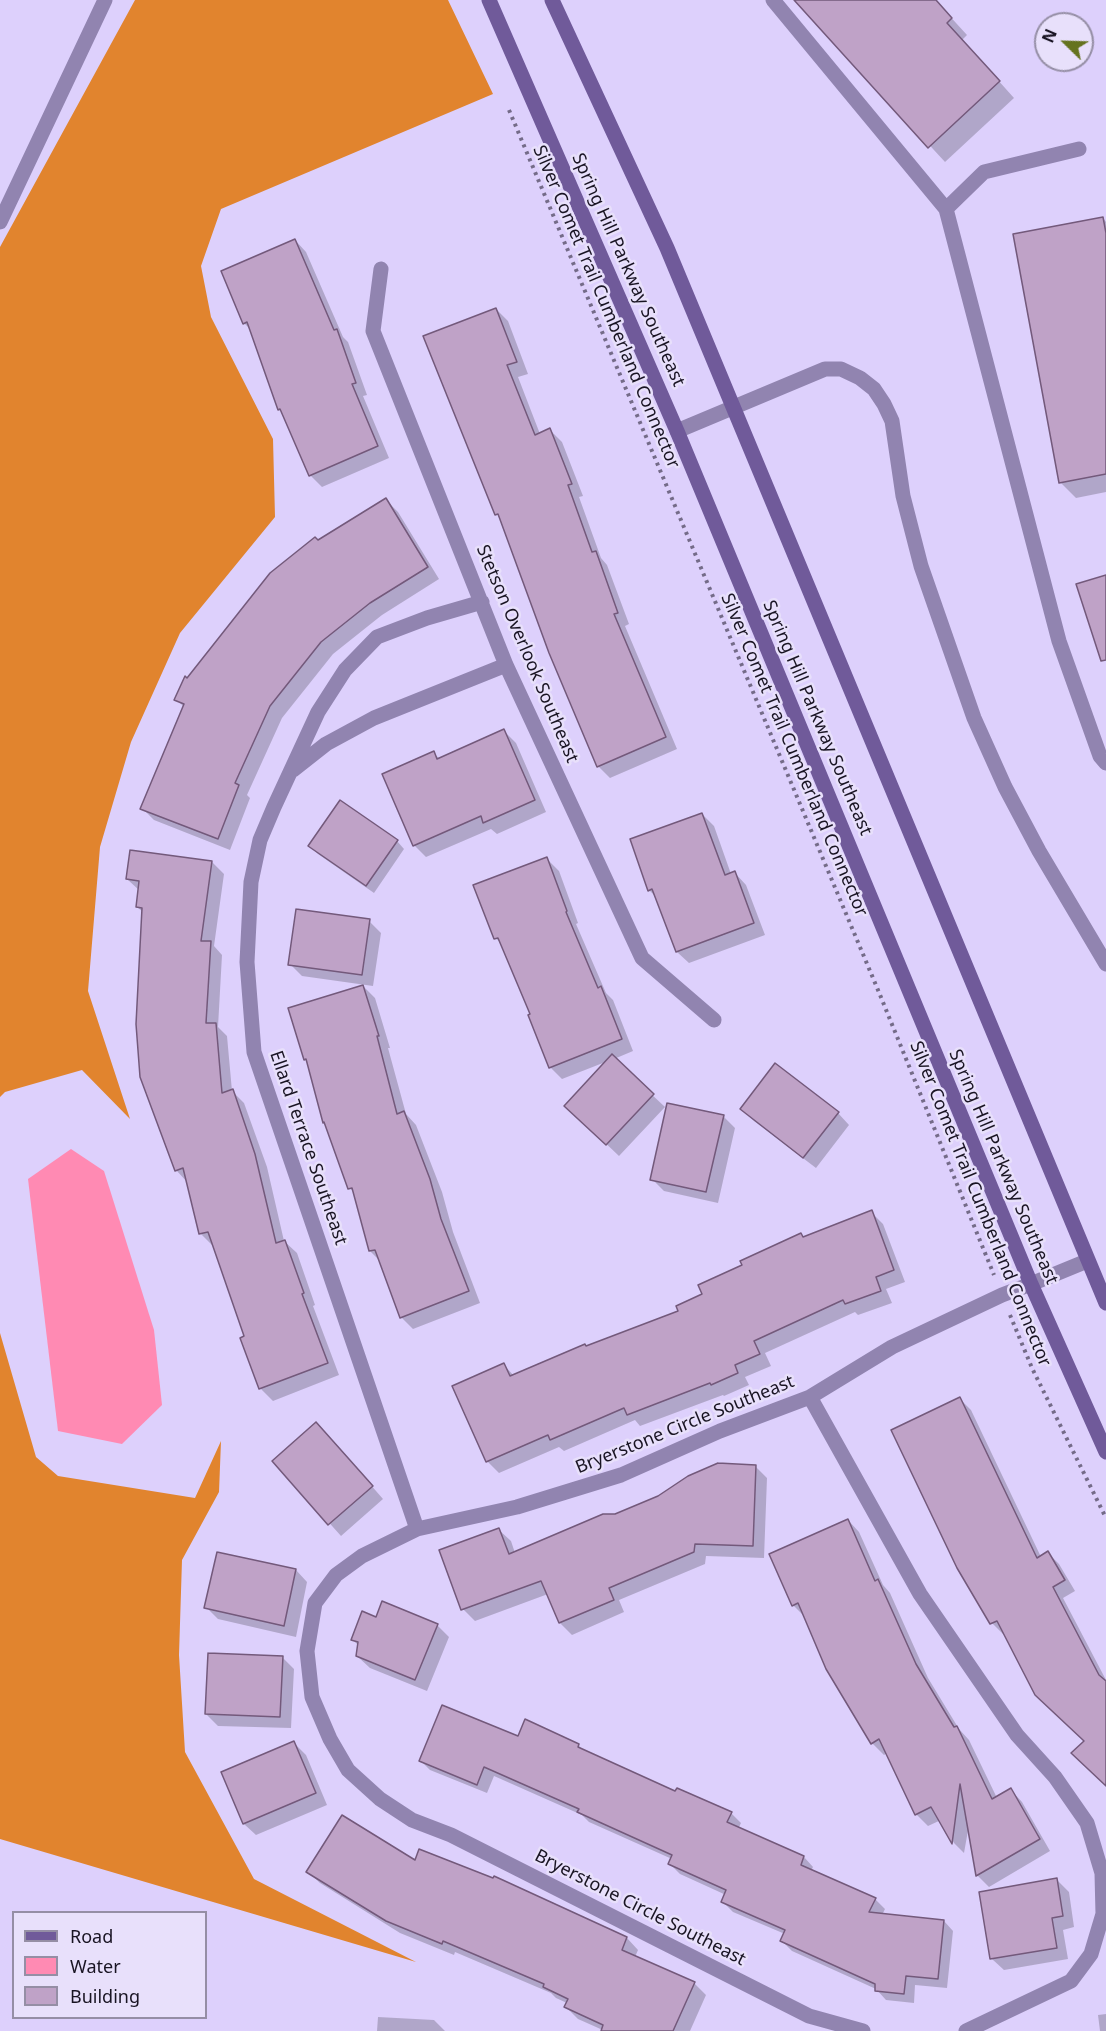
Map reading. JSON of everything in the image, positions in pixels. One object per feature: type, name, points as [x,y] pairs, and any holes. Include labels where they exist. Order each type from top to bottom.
[{"type":"street","points":[[0,222],[105,0]]},
{"type":"street","name":"Spring Hill Parkway Southeast","points":[[489,0],[677,431],[1030,1284],[1106,1452]]},
{"type":"street","points":[[552,0],[668,248],[1106,1303]]},
{"type":"street","points":[[773,0],[946,209],[1059,641],[1100,756],[1106,763]]},
{"type":"street","points":[[946,209],[984,172],[1079,149]]},
{"type":"street","name":"Stetson Overlook Southeast","points":[[381,269],[373,332],[506,665],[642,958],[714,1020]]},
{"type":"street","points":[[677,431],[825,369],[841,369],[860,378],[874,389],[892,421],[903,496],[921,566],[974,718],[1005,787],[1039,851],[1106,964]]},
{"type":"street","name":"Ellard Terrace Southeast","points":[[417,1529],[254,1052],[247,962],[252,882],[261,840],[290,772],[318,712],[345,670],[377,637],[427,618],[482,602]]},
{"type":"street","name":"Ellard Terrace Southeast","points":[[290,772],[326,744],[374,718],[506,665]]},
{"type":"street","points":[[810,1396],[892,1347],[1002,1294],[1088,1261]]},
{"type":"street","name":"Bryerstone Circle Southeast","points":[[863,2031],[809,2016],[451,1835],[412,1820],[380,1799],[348,1770],[330,1739],[312,1696],[307,1651],[315,1603],[336,1575],[362,1556],[417,1529],[517,1507],[621,1475],[720,1431],[810,1396],[920,1594],[1017,1735],[1055,1777],[1087,1823],[1102,1873],[1103,1914],[1091,1954],[1071,1981],[966,2031]]},
{"type":"path","name":"Silver Comet Trail Cumberland Connector","points":[[505,99],[878,990],[1032,1368],[1106,1518]]},
{"type":"shaded area","points":[[135,0],[448,0],[493,94],[221,209],[201,266],[211,317],[273,439],[275,517],[180,633],[131,742],[100,847],[88,991],[130,1119],[82,1070],[5,1092],[0,1097],[0,247]]},
{"type":"shaded area","points":[[0,1333],[36,1457],[58,1476],[195,1498],[221,1441],[219,1492],[182,1560],[179,1655],[185,1752],[254,1879],[416,1962],[0,1839]]},
{"type":"water","points":[[71,1149],[104,1171],[154,1330],[162,1405],[122,1444],[58,1431],[28,1179]]},
{"type":"building","points":[[794,0],[936,0],[952,18],[947,23],[1000,81],[928,148]]},
{"type":"building","points":[[1103,217],[1106,233],[1106,474],[1059,483],[1013,234]]},
{"type":"building","points":[[295,239],[334,330],[337,329],[356,383],[352,384],[378,446],[309,476],[280,409],[278,410],[247,322],[243,324],[221,271]]},
{"type":"building","points":[[496,308],[517,362],[507,365],[535,435],[550,428],[572,484],[568,485],[592,552],[596,551],[618,613],[614,614],[666,737],[597,767],[549,653],[498,514],[495,515],[423,336]]},
{"type":"building","points":[[386,498],[428,567],[370,603],[321,642],[270,706],[235,783],[239,785],[218,839],[140,809],[184,704],[174,700],[185,676],[187,678],[270,573],[315,537],[318,540]]},
{"type":"building","points":[[1106,575],[1106,660],[1101,661],[1076,584]]},
{"type":"building","points":[[504,729],[535,800],[483,823],[481,816],[413,846],[382,774],[434,751],[437,759]]},
{"type":"building","points":[[340,800],[398,840],[366,886],[308,846]]},
{"type":"building","points":[[702,813],[725,875],[735,871],[754,923],[676,952],[652,889],[648,891],[630,839]]},
{"type":"building","points":[[130,850],[212,861],[201,941],[211,941],[206,1023],[216,1023],[222,1093],[233,1089],[255,1154],[276,1243],[285,1240],[328,1363],[259,1389],[240,1338],[244,1336],[208,1232],[199,1234],[183,1168],[175,1171],[140,1077],[136,1024],[142,908],[136,907],[139,881],[126,879]]},
{"type":"building","points":[[547,857],[566,912],[598,988],[601,986],[622,1039],[549,1068],[528,1015],[530,1014],[498,938],[494,939],[473,885]]},
{"type":"building","points":[[296,909],[370,919],[362,975],[288,965]]},
{"type":"building","points":[[363,985],[379,1036],[377,1036],[397,1114],[404,1111],[430,1179],[441,1219],[469,1291],[400,1318],[375,1250],[369,1251],[352,1188],[348,1189],[323,1123],[306,1059],[304,1060],[288,1008]]},
{"type":"building","points":[[612,1054],[654,1094],[606,1145],[564,1106]]},
{"type":"building","points":[[775,1063],[839,1112],[803,1158],[740,1109]]},
{"type":"building","points":[[667,1103],[724,1115],[706,1192],[650,1180]]},
{"type":"building","points":[[872,1210],[894,1270],[876,1277],[881,1291],[845,1304],[843,1300],[754,1341],[760,1354],[735,1365],[738,1373],[711,1385],[710,1383],[627,1415],[624,1408],[550,1440],[548,1435],[486,1462],[452,1386],[504,1363],[510,1376],[585,1344],[586,1346],[678,1311],[676,1306],[702,1294],[698,1285],[742,1265],[740,1261],[801,1233],[803,1237]]},
{"type":"building","points":[[960,1397],[1037,1558],[1048,1551],[1065,1580],[1053,1587],[1099,1675],[1106,1681],[1106,1786],[1071,1753],[1084,1741],[1035,1695],[997,1621],[990,1624],[957,1568],[891,1430]]},
{"type":"building","points":[[316,1422],[373,1486],[328,1525],[272,1461]]},
{"type":"building","points":[[718,1463],[756,1465],[753,1546],[695,1544],[694,1552],[609,1588],[614,1600],[559,1623],[541,1581],[461,1610],[439,1550],[499,1528],[509,1554],[603,1514],[615,1514],[658,1496],[688,1476]]},
{"type":"building","points":[[848,1519],[875,1581],[878,1579],[916,1664],[954,1727],[957,1726],[992,1799],[1011,1788],[1040,1839],[976,1876],[960,1784],[952,1844],[931,1807],[915,1815],[879,1739],[871,1744],[826,1669],[798,1603],[792,1606],[769,1554]]},
{"type":"building","points":[[217,1552],[296,1569],[284,1626],[204,1608]]},
{"type":"building","points":[[382,1601],[438,1624],[415,1680],[356,1656],[358,1642],[351,1640],[362,1611],[376,1617]]},
{"type":"building","points":[[208,1653],[283,1656],[280,1717],[205,1714]]},
{"type":"building","points":[[442,1705],[518,1736],[525,1719],[579,1744],[578,1747],[675,1791],[677,1788],[732,1812],[727,1822],[804,1856],[801,1865],[876,1898],[869,1912],[944,1920],[938,1979],[906,1976],[904,1994],[875,1991],[875,1984],[780,1941],[785,1930],[721,1902],[726,1890],[668,1864],[672,1855],[577,1812],[579,1809],[484,1767],[477,1785],[419,1761]]},
{"type":"building","points":[[294,1741],[316,1793],[243,1824],[221,1772]]},
{"type":"building","points":[[342,1815],[415,1860],[419,1849],[493,1878],[494,1876],[627,1937],[622,1950],[695,1982],[673,2031],[601,2031],[603,2025],[564,2007],[568,1999],[543,1987],[544,1984],[443,1941],[442,1944],[386,1921],[306,1872]]},
{"type":"building","points":[[1057,1878],[1063,1916],[1052,1918],[1057,1948],[990,1959],[979,1892]]}]
